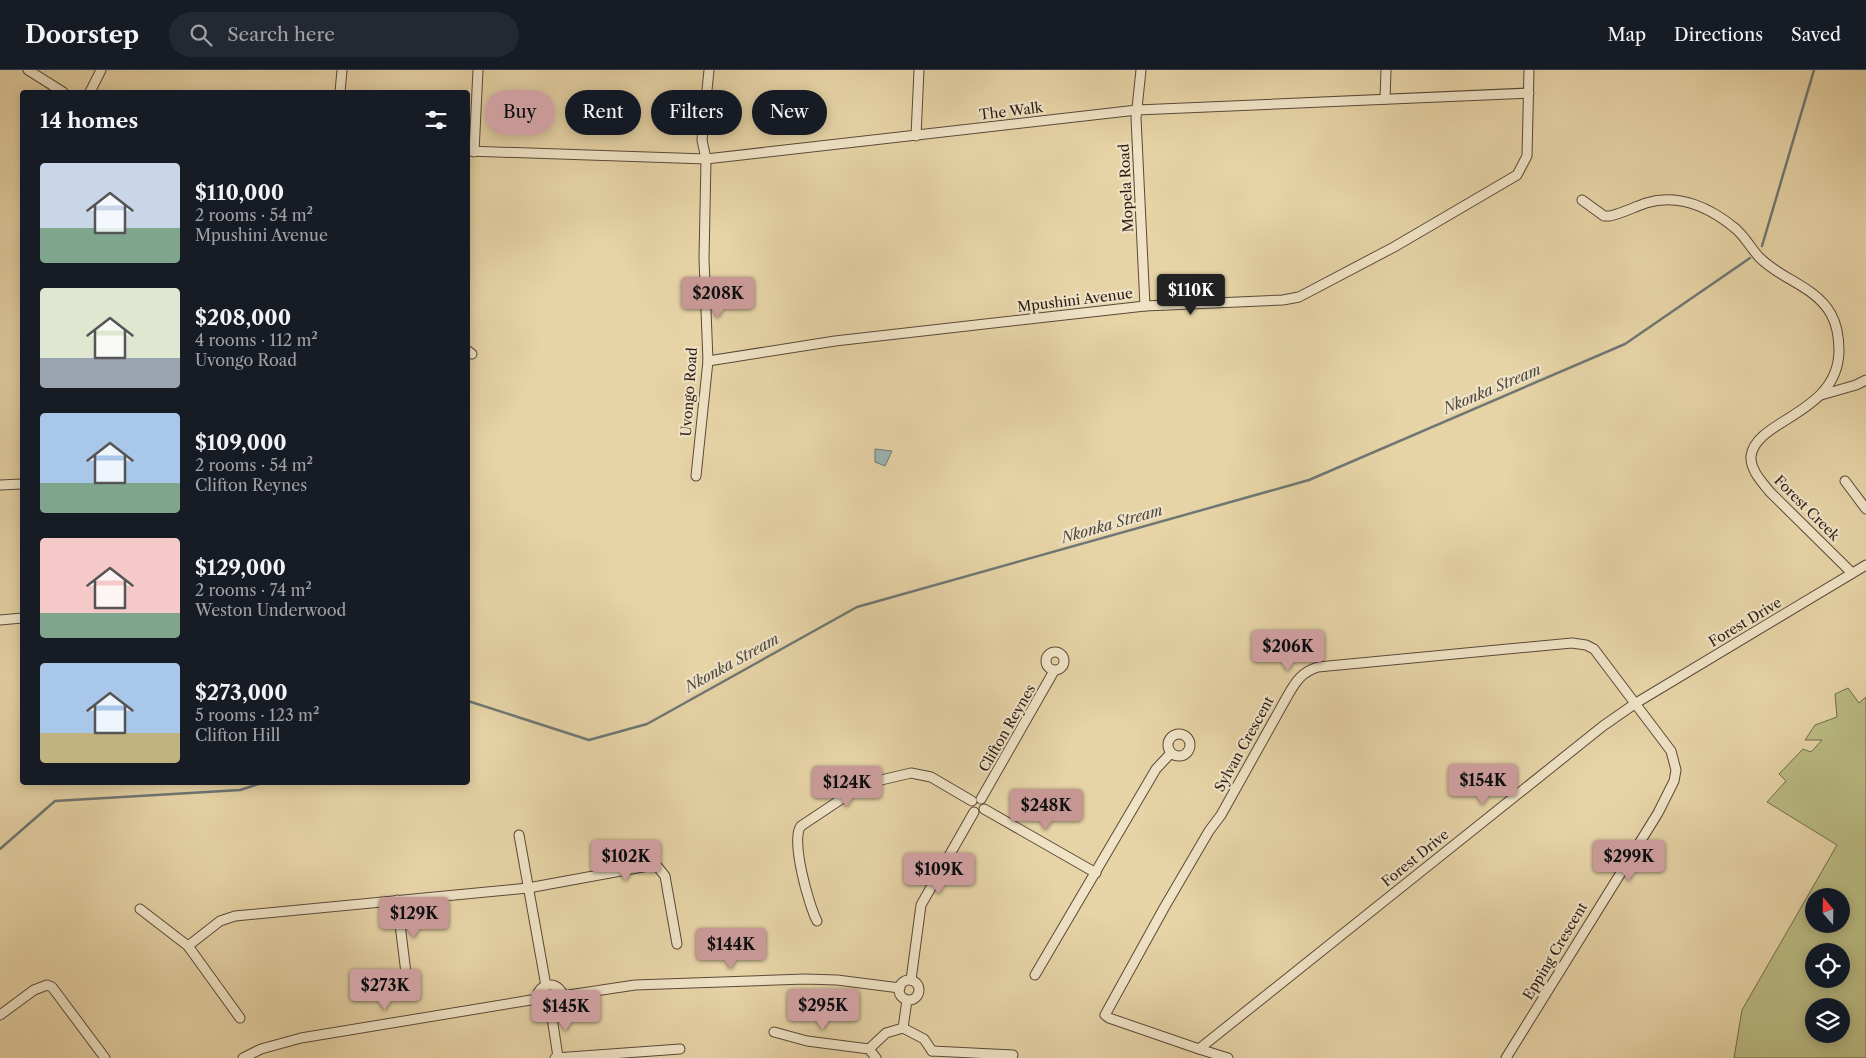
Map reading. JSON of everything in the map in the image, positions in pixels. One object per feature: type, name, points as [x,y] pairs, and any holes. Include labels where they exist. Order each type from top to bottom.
[{"type":"street","points":[[28,70],[60,90]]},
{"type":"street","points":[[91,90],[101,70]]},
{"type":"street","points":[[340,90],[342,70]]},
{"type":"street","points":[[471,151],[478,70]]},
{"type":"street","name":"Uvongo Road","points":[[696,476],[708,361],[704,260],[706,159],[702,140],[709,70]]},
{"type":"street","points":[[916,136],[919,70]]},
{"type":"street","name":"Mopela Road","points":[[1141,70],[1137,110],[1145,306]]},
{"type":"street","points":[[1385,99],[1386,70]]},
{"type":"street","name":"Mpushini Avenue","points":[[708,361],[836,341],[1145,306],[1300,298],[1386,251],[1517,175],[1527,156],[1529,70]]},
{"type":"street","name":"The Walk","points":[[471,151],[706,159],[1137,110],[1529,93]]},
{"type":"street","name":"Forest Creek","points":[[1582,200],[1604,216],[1610,216],[1658,200],[1694,204],[1733,227],[1760,258],[1812,292],[1832,315],[1838,331],[1839,362],[1828,387],[1759,441],[1754,446],[1751,456],[1758,478],[1770,492],[1852,573]]},
{"type":"street","points":[[1820,395],[1856,385],[1866,380]]},
{"type":"street","points":[[1845,481],[1866,509]]},
{"type":"street","points":[[0,485],[20,484]]},
{"type":"street","name":"Forest Drive","points":[[1198,1049],[1462,838],[1636,703],[1866,565]]},
{"type":"street","points":[[0,620],[20,618]]},
{"type":"street","name":"Sylvan Crescent","points":[[1198,1049],[1109,1018],[1106,1015],[1164,908],[1209,831],[1221,815],[1299,677],[1308,670],[1328,666],[1572,643],[1586,645],[1594,650],[1636,703]]},
{"type":"street","name":"Clifton Reynes","points":[[976,800],[1054,670]]},
{"type":"street","name":"Epping Crescent","points":[[1506,1058],[1658,813],[1672,786],[1676,770],[1672,752],[1636,703]]},
{"type":"street","points":[[1035,975],[1156,769],[1171,753]]},
{"type":"street","points":[[816,921],[810,907],[796,836],[800,826],[864,784],[911,774],[930,777],[976,800],[984,802],[984,809]]},
{"type":"street","points":[[974,812],[971,808],[976,800]]},
{"type":"street","points":[[984,809],[1096,874]]},
{"type":"street","points":[[974,812],[979,813],[984,809]]},
{"type":"street","points":[[911,980],[921,905],[974,812]]},
{"type":"street","points":[[519,835],[546,986]]},
{"type":"street","points":[[188,946],[227,918],[528,888],[648,866],[657,866],[665,876],[677,944]]},
{"type":"street","points":[[397,900],[407,981]]},
{"type":"street","points":[[140,909],[188,946],[240,1018]]},
{"type":"street","points":[[562,996],[635,984],[805,979],[837,980],[900,988]]},
{"type":"street","points":[[907,1000],[901,994],[900,988],[903,983],[911,980]]},
{"type":"street","points":[[907,1000],[914,999],[919,994],[919,987],[911,980]]},
{"type":"street","points":[[0,1015],[34,990],[46,985],[52,987],[105,1058]]},
{"type":"street","points":[[546,986],[558,988],[562,996],[561,1004],[551,1011],[543,1009],[537,999],[539,991],[546,986]]},
{"type":"street","points":[[243,1058],[261,1049],[302,1038],[537,999]]},
{"type":"street","points":[[903,1028],[907,1000]]},
{"type":"street","points":[[551,1011],[558,1058]]},
{"type":"street","points":[[869,1049],[886,1033],[903,1028],[924,1039],[929,1055],[1013,1055]]},
{"type":"street","points":[[774,1032],[807,1041],[869,1049],[876,1058]]},
{"type":"street","points":[[555,1058],[680,1049]]},
{"type":"street","points":[[1198,1049],[1228,1058]]},
{"type":"green space","points":[[1848,688],[1859,703],[1866,697],[1866,1058],[1734,1058],[1742,1010],[1805,901],[1805,933],[1850,933],[1850,888],[1812,888],[1837,845],[1767,802],[1786,781],[1779,774],[1803,749],[1811,752],[1822,740],[1805,740],[1815,725],[1837,717],[1835,694]]},
{"type":"water","points":[[875,449],[892,451],[885,466],[875,462]]},
{"type":"waterway","name":"Nkonka Stream","points":[[1762,246],[1814,70]]},
{"type":"waterway","name":"Nkonka Stream","points":[[470,702],[589,740],[647,724],[857,607],[1309,480],[1625,344],[1750,258]]},
{"type":"waterway","name":"Nkonka Stream","points":[[0,849],[55,801],[240,790],[256,785]]}]
